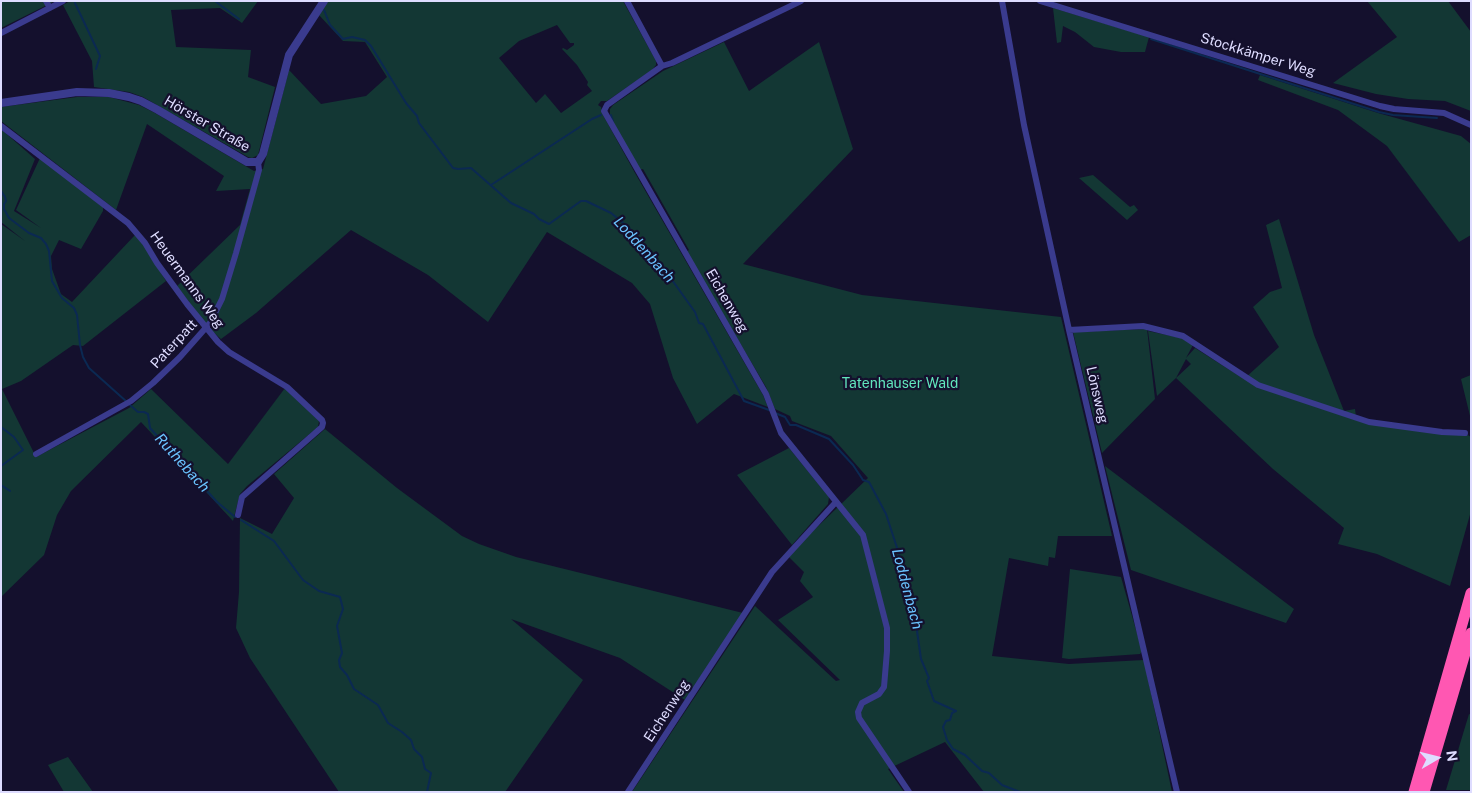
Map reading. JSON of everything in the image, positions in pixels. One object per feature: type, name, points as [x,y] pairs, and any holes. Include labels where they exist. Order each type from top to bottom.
[{"type":"highway","points":[[1414,792],[1471,593]]},
{"type":"highway","points":[[1424,792],[1471,633]]},
{"type":"street","points":[[46,1],[50,8]]},
{"type":"street","points":[[1,33],[63,1]]},
{"type":"street","name":"Hörster Straße","points":[[1,103],[77,92],[109,93],[128,97],[158,110],[247,162],[258,162],[263,154],[289,55],[324,1]]},
{"type":"street","points":[[627,1],[662,66],[672,63],[801,1]]},
{"type":"street","name":"Lönsweg","points":[[1002,1],[1024,125],[1069,330],[1177,792]]},
{"type":"street","name":"Stockkämper Weg","points":[[1040,1],[1380,106],[1444,113],[1471,125]]},
{"type":"street","name":"Eichenweg","points":[[662,66],[605,107],[606,115],[766,394],[781,433],[863,535],[887,628],[884,687],[879,694],[862,703],[858,712],[859,718],[909,792]]},
{"type":"street","name":"Heuermanns Weg","points":[[1,126],[128,223],[145,243],[156,263],[205,329],[228,352],[287,387],[322,420],[322,428],[242,497],[238,515]]},
{"type":"street","name":"Paterpatt","points":[[36,454],[131,401],[180,357],[215,316],[222,299],[259,170],[258,162]]},
{"type":"street","points":[[1069,330],[1143,326],[1183,336],[1258,385],[1369,422],[1442,432],[1465,433]]},
{"type":"street","name":"Eichenweg","points":[[628,792],[772,572],[836,502]]},
{"type":"green space","points":[[1,1],[55,1],[1,28]]},
{"type":"green space","points":[[70,1],[258,1],[242,23],[220,8],[171,10],[176,47],[251,50],[248,77],[275,87],[258,155],[252,158],[248,157],[143,97],[129,92],[94,87],[92,61],[63,5]]},
{"type":"green space","points":[[328,1],[623,1],[656,61],[656,65],[652,70],[607,101],[601,101],[598,105],[601,107],[603,115],[635,173],[763,395],[768,407],[734,394],[697,424],[673,378],[650,304],[632,283],[547,232],[488,322],[428,275],[351,230],[256,313],[221,339],[205,323],[177,286],[240,225],[250,189],[216,191],[224,176],[147,124],[116,210],[1,121],[1,107],[77,97],[109,97],[139,105],[155,113],[254,171],[263,169],[289,70],[321,104],[366,96],[387,77],[365,42],[343,41],[319,15]],"holes":[[[557,25],[570,43],[574,43],[574,45],[567,50],[562,49],[577,65],[592,91],[561,113],[545,94],[536,103],[499,58],[519,41]]]},
{"type":"green space","points":[[1367,1],[1448,1],[1471,32],[1471,111],[1445,101],[1408,99],[1376,94],[1333,83],[1397,37]]},
{"type":"green space","points":[[1053,8],[1149,37],[1145,52],[1121,52],[1094,47],[1075,32],[1063,26],[1061,42],[1057,43]]},
{"type":"green space","name":"Tatenhauser Wald","points":[[724,42],[749,91],[819,42],[853,149],[743,264],[862,295],[1061,317],[1112,536],[1058,536],[1055,558],[1049,557],[1048,566],[1009,558],[992,656],[1069,664],[1144,660],[1172,792],[984,792],[945,742],[888,769],[904,792],[632,792],[755,606],[836,681],[840,680],[778,620],[813,597],[800,581],[804,572],[789,557],[868,478],[831,436],[792,421],[790,416],[775,409],[766,387],[686,252],[689,250],[643,169],[640,170],[610,117],[610,109],[613,105],[663,71]]},
{"type":"green space","points":[[1260,75],[1378,113],[1461,136],[1471,144],[1471,235],[1459,242],[1387,146],[1338,110],[1258,80]]},
{"type":"green space","points":[[1,129],[35,159],[14,211],[41,228],[16,210],[40,158],[103,207],[103,211],[81,249],[59,240],[51,256],[52,269],[61,294],[72,302],[135,235],[144,245],[166,281],[83,346],[73,345],[21,381],[2,389],[36,457],[129,408],[151,389],[228,464],[285,388],[319,421],[318,427],[247,486],[240,494],[233,521],[141,422],[71,491],[57,515],[44,555],[1,597],[1,224],[25,241],[1,222]]},
{"type":"green space","points":[[1093,175],[1130,207],[1134,205],[1138,210],[1127,220],[1079,178]]},
{"type":"green space","points":[[1279,219],[1314,335],[1344,411],[1355,409],[1356,417],[1369,423],[1466,434],[1471,437],[1471,511],[1450,586],[1377,554],[1338,544],[1344,528],[1273,469],[1176,378],[1157,396],[1148,331],[1181,338],[1193,345],[1186,358],[1195,348],[1244,379],[1279,347],[1253,307],[1270,292],[1282,288],[1266,225]],"holes":[[[1186,359],[1191,364],[1176,378]]]},
{"type":"green space","points":[[1147,329],[1155,399],[1102,453],[1073,332]]},
{"type":"green space","points":[[1471,375],[1471,420],[1461,379]]},
{"type":"green space","points":[[325,429],[397,488],[462,536],[479,544],[516,557],[743,613],[685,700],[620,658],[511,619],[583,680],[505,792],[339,792],[250,658],[236,628],[239,592],[240,518],[272,534],[294,498],[274,474]]},
{"type":"green space","points":[[789,448],[829,497],[828,504],[792,545],[737,475]]},
{"type":"green space","points":[[1105,466],[1294,609],[1286,623],[1131,570]]},
{"type":"green space","points":[[1070,569],[1121,577],[1142,651],[1140,654],[1062,658]]},
{"type":"green space","points":[[1469,714],[1471,715],[1471,790],[1446,790]]},
{"type":"green space","points":[[68,757],[93,792],[64,792],[48,765]]},
{"type":"waterway","points":[[215,1],[239,19]]},
{"type":"waterway","points":[[75,3],[100,56],[96,69]]},
{"type":"waterway","name":"Loddenbach","points":[[324,10],[330,25],[343,39],[352,37],[365,40],[371,46],[406,103],[417,116],[419,123],[453,168],[471,168],[511,203],[549,224],[581,201],[586,201],[611,213],[627,226],[662,266],[695,312],[699,323],[703,324],[744,401],[769,410]]},
{"type":"waterway","points":[[1151,39],[1379,112],[1393,115],[1437,118]]},
{"type":"waterway","points":[[491,185],[601,115]]},
{"type":"waterway","points":[[611,115],[613,121]]},
{"type":"waterway","name":"Ruthebach","points":[[1,191],[6,201],[4,209],[9,218],[29,233],[41,238],[46,244],[49,251],[52,281],[62,298],[74,308],[77,315],[80,345],[83,357],[89,368],[127,402]]},
{"type":"waterway","name":"Ruthebach","points":[[130,405],[138,412],[148,414],[150,428],[217,502],[235,517]]},
{"type":"waterway","name":"Loddenbach","points":[[775,413],[785,417],[790,425],[796,425],[829,439],[853,465],[863,480],[869,482],[886,514],[900,557],[899,565],[903,572],[903,579],[909,587],[909,598],[919,626],[917,631],[921,659],[929,678],[927,681],[934,701],[956,711],[952,713],[950,720],[946,721],[943,727],[947,740],[953,749],[965,755],[982,771],[989,773],[1002,785],[1020,792]]},
{"type":"waterway","points":[[1,427],[14,437],[23,450],[1,466]]},
{"type":"waterway","points":[[1,485],[10,491]]},
{"type":"waterway","name":"Ruthebach","points":[[241,520],[274,541],[303,580],[319,591],[340,597],[343,609],[337,626],[342,653],[339,660],[340,667],[347,675],[354,689],[378,705],[388,723],[411,740],[414,749],[422,757],[425,769],[431,773],[427,792]]}]
